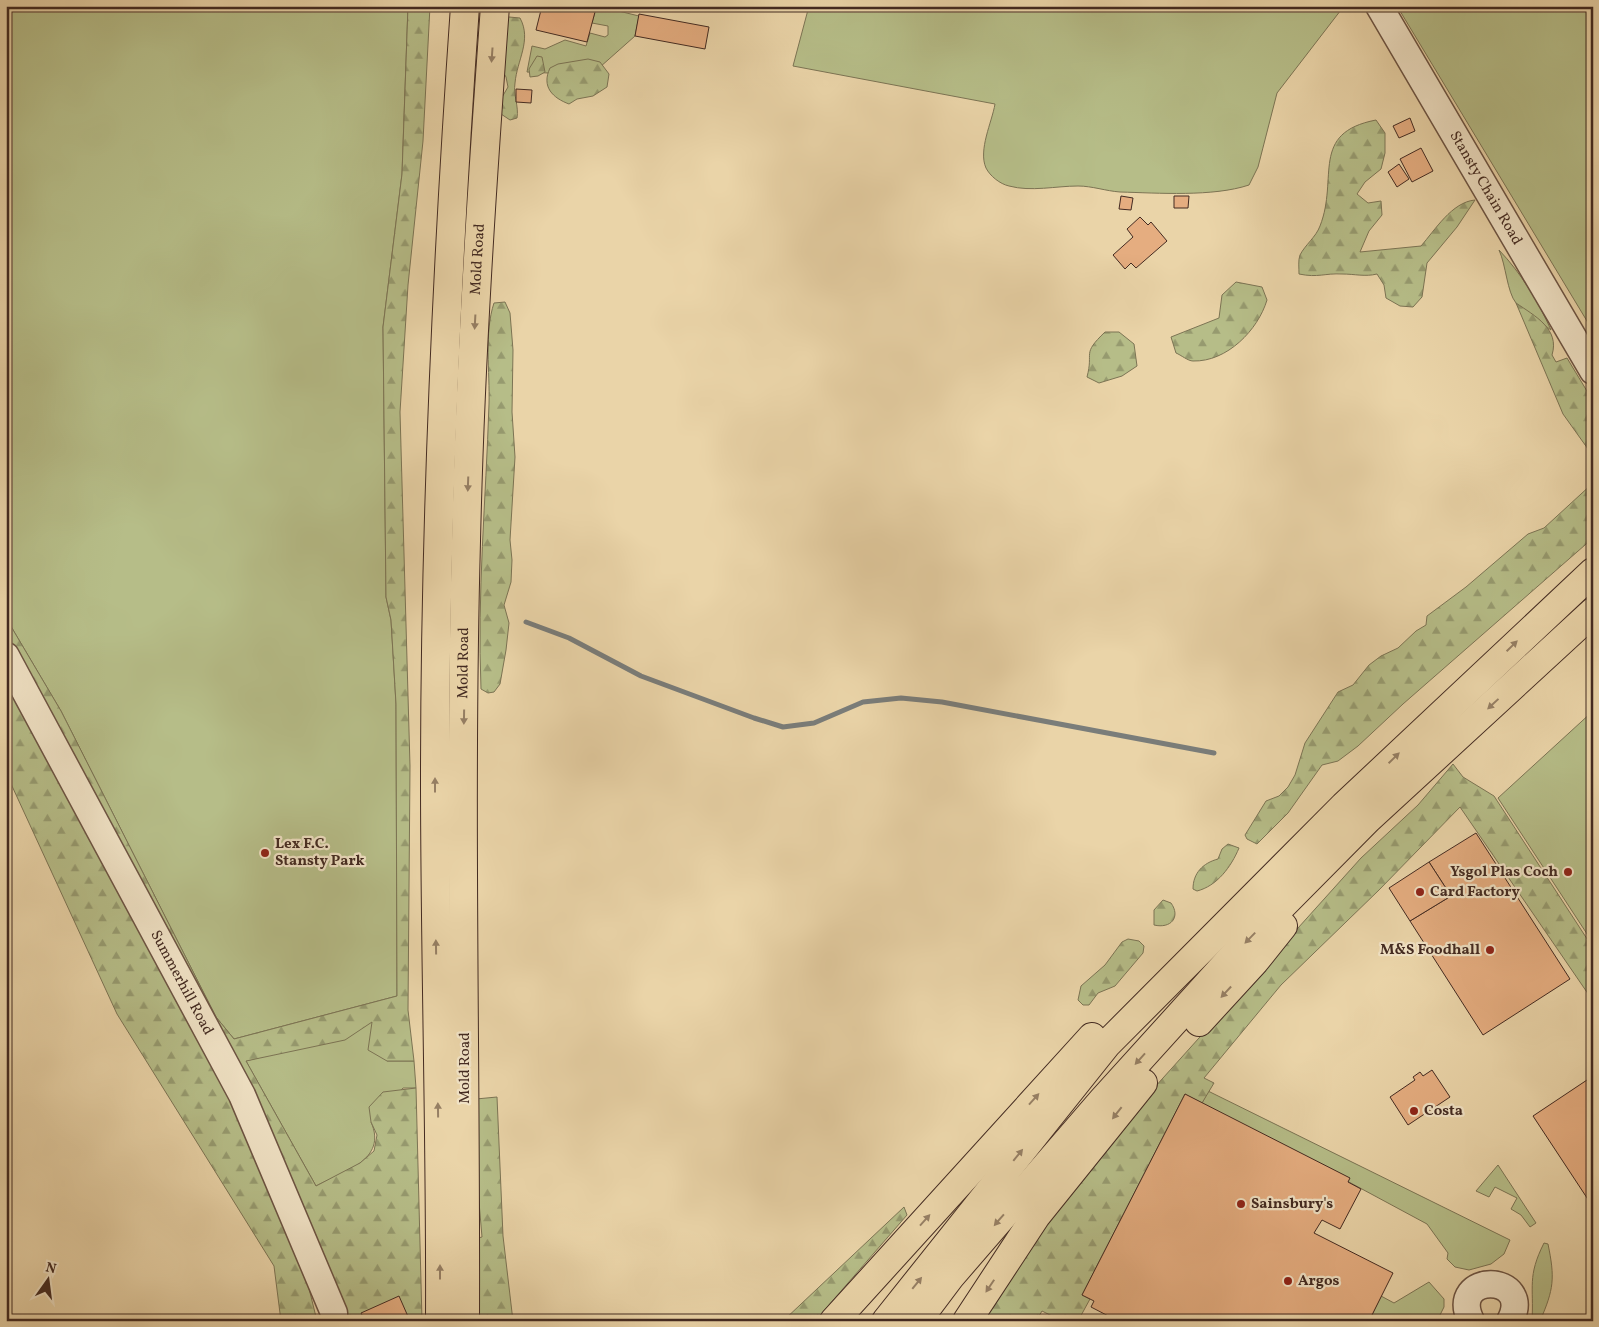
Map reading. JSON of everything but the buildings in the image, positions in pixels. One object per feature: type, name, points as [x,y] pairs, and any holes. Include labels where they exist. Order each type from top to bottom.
[{"type":"main road","name":"Mold Road","points":[[440,1321],[435,786],[439,456],[465,6]]},
{"type":"main road","name":"Mold Road","points":[[465,1321],[463,792],[466,542],[471,380],[495,6]]},
{"type":"main road","points":[[886,1321],[1107,1044],[1369,782],[1593,572]]},
{"type":"main road","points":[[918,1321],[950,1276],[1108,1094],[1246,942],[1368,820],[1593,612]]},
{"type":"main road","points":[[834,1321],[1039,1093],[1142,983],[1241,890],[1369,782]]},
{"type":"main road","points":[[967,1321],[1036,1216],[1131,1096],[1255,961],[1368,820]]},
{"type":"street","name":"Stansty Chain Road","points":[[1380,6],[1593,370]]},
{"type":"street","name":"Summerhill Road","points":[[6,656],[242,1095],[334,1313],[334,1321]]},
{"type":"street","points":[[1471,1321],[1467,1306],[1472,1291],[1479,1286],[1494,1284],[1508,1291],[1512,1297],[1514,1313],[1510,1321]]},
{"type":"green space","points":[[6,6],[408,6],[402,174],[383,327],[386,597],[391,620],[396,704],[397,996],[234,1039],[216,1017],[61,711],[6,618]]},
{"type":"green space","points":[[408,6],[430,6],[423,141],[408,285],[400,412],[410,766],[408,1010],[414,1061],[387,1061],[368,1050],[372,1022],[345,1040],[246,1061],[316,1186],[360,1163],[374,1151],[377,1135],[371,1122],[369,1107],[383,1092],[416,1088],[422,1321],[339,1321],[303,1264],[317,1321],[281,1321],[274,1266],[117,1014],[6,773],[6,618],[61,711],[216,1017],[234,1039],[397,996],[396,704],[391,620],[386,597],[383,327],[402,174]]},
{"type":"green space","points":[[578,6],[598,6],[639,16],[635,36],[591,75],[527,72],[532,46],[545,49],[565,40],[586,46],[590,33],[605,37],[608,35],[608,26],[592,23],[595,12],[578,8]]},
{"type":"green space","points":[[809,6],[1344,6],[1277,93],[1258,167],[1249,185],[1235,189],[1202,193],[1168,193],[1120,192],[1078,186],[1026,189],[1002,183],[990,174],[984,161],[985,145],[995,104],[793,66]]},
{"type":"green space","points":[[1397,6],[1593,6],[1593,331]]},
{"type":"green space","points":[[509,17],[520,18],[525,34],[516,75],[517,118],[510,120],[501,114],[498,104],[508,87],[506,77],[499,65],[500,26]]},
{"type":"green space","points":[[537,56],[542,57],[545,72],[538,76],[530,77],[529,69]]},
{"type":"green space","points":[[588,59],[600,62],[609,74],[607,87],[593,96],[577,99],[569,104],[558,99],[548,86],[547,81],[550,68],[558,64]]},
{"type":"green space","points":[[1376,120],[1385,133],[1385,153],[1381,169],[1365,182],[1357,194],[1368,203],[1381,201],[1382,215],[1369,231],[1360,252],[1421,246],[1451,211],[1467,202],[1475,200],[1457,227],[1427,263],[1422,297],[1413,307],[1400,306],[1386,298],[1384,285],[1377,274],[1311,276],[1299,274],[1300,255],[1318,230],[1325,208],[1330,160],[1334,147],[1342,135],[1355,126]]},
{"type":"green space","points":[[1499,250],[1515,268],[1528,288],[1551,330],[1516,303]]},
{"type":"green space","points":[[1236,282],[1262,287],[1267,300],[1263,311],[1249,333],[1229,350],[1206,360],[1191,361],[1176,353],[1171,337],[1219,318],[1222,295]]},
{"type":"green space","points":[[505,302],[510,313],[513,350],[512,412],[515,457],[510,540],[512,560],[511,582],[504,605],[509,623],[500,684],[494,692],[488,693],[481,689],[480,618],[489,404],[488,340],[494,303]]},
{"type":"green space","points":[[1516,303],[1544,324],[1552,338],[1554,346],[1552,355],[1556,362],[1567,358],[1593,401],[1593,456],[1563,414]]},
{"type":"green space","points":[[1105,332],[1119,332],[1134,344],[1137,366],[1122,376],[1099,383],[1087,377],[1091,349]]},
{"type":"green space","points":[[1593,483],[1593,538],[1403,704],[1358,746],[1338,761],[1322,765],[1288,813],[1257,844],[1247,839],[1245,835],[1266,801],[1279,796],[1288,787],[1295,775],[1305,743],[1338,692],[1353,685],[1369,665],[1381,656],[1398,648],[1416,631],[1426,625],[1427,616],[1466,587],[1528,534],[1544,528]]},
{"type":"green space","name":"Ysgol Plas Coch","points":[[1593,711],[1593,943],[1498,798]]},
{"type":"green space","points":[[1453,764],[1463,777],[1494,796],[1593,948],[1593,1001],[1460,807],[1379,890],[1281,985],[1204,1078],[1214,1083],[1202,1103],[1185,1094],[1082,1295],[1090,1299],[1078,1321],[1062,1321],[1042,1311],[1036,1321],[984,1321],[1042,1217],[1100,1148],[1361,858],[1418,805]]},
{"type":"green space","points":[[1228,844],[1239,848],[1227,869],[1211,885],[1197,891],[1193,889],[1193,883],[1200,869],[1218,859],[1222,849]]},
{"type":"green space","points":[[1163,900],[1171,903],[1174,908],[1173,921],[1165,925],[1154,925],[1154,910]]},
{"type":"green space","points":[[1128,939],[1139,941],[1144,946],[1143,953],[1115,986],[1098,993],[1089,1005],[1083,1005],[1078,1000],[1081,986],[1105,965],[1122,942]]},
{"type":"green space","points":[[372,1021],[387,1061],[414,1061],[416,1088],[403,1088],[371,1122],[375,1135],[373,1146],[360,1163],[350,1170],[316,1186],[246,1061],[284,1051]]},
{"type":"green space","points":[[1208,1091],[1510,1240],[1504,1254],[1491,1264],[1469,1270],[1455,1267],[1447,1259],[1448,1253],[1427,1224],[1202,1103]]},
{"type":"green space","points":[[497,1097],[503,1236],[513,1321],[478,1321],[478,1238],[482,1237],[477,1179],[476,1099]]},
{"type":"green space","points":[[1498,1165],[1536,1223],[1530,1227],[1521,1215],[1511,1209],[1517,1198],[1495,1187],[1489,1197],[1476,1191]]},
{"type":"green space","points":[[904,1207],[907,1215],[815,1321],[783,1321]]},
{"type":"green space","points":[[1544,1243],[1548,1244],[1552,1266],[1551,1292],[1540,1321],[1532,1321],[1533,1273]]},
{"type":"green space","points":[[1429,1282],[1444,1299],[1444,1307],[1437,1321],[1369,1321],[1381,1296],[1394,1303]]},
{"type":"waterway","points":[[526,622],[569,638],[641,676],[783,727],[814,723],[863,702],[901,698],[942,702],[1214,753]]},
{"type":"place","name":"Lex F.C. Stansty Park","points":[[265,853]]},
{"type":"place","name":"Ysgol Plas Coch","points":[[1568,872]]},
{"type":"place","name":"Card Factory","points":[[1420,892]]},
{"type":"place","name":"M&S Foodhall","points":[[1490,950]]},
{"type":"place","name":"Costa","points":[[1414,1111]]},
{"type":"place","name":"Sainsbury's","points":[[1241,1204]]},
{"type":"place","name":"Argos","points":[[1288,1281]]}]
